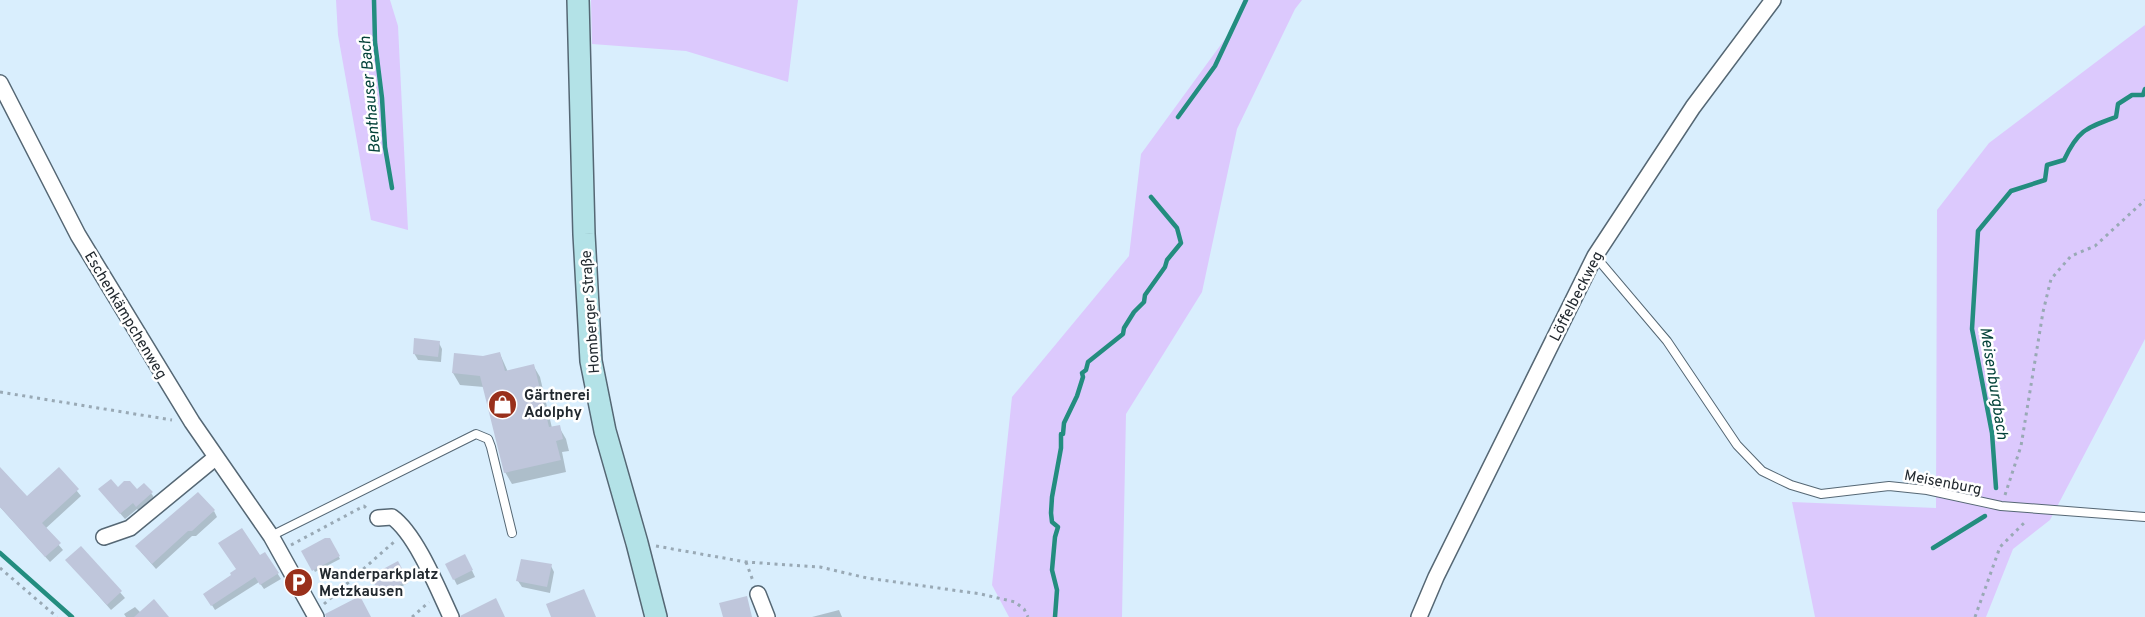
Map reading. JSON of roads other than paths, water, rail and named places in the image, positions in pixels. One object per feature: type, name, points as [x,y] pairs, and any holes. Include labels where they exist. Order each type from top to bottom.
[{"type":"main road","name":"Homberger Straße","points":[[578,0],[584,234],[591,361],[605,431],[656,617]]},
{"type":"street","name":"Löffelbeckweg","points":[[1419,617],[1436,577],[1595,256],[1694,107],[1773,0]]},
{"type":"street","name":"Eschenkämpchenweg","points":[[0,83],[78,235],[215,458],[271,536],[315,615]]},
{"type":"street","points":[[104,537],[130,528],[215,458]]},
{"type":"street","points":[[378,518],[392,517],[400,523],[451,617]]},
{"type":"street","points":[[758,594],[767,617]]},
{"type":"lane","name":"Meisenburg","points":[[1595,256],[1667,340],[1737,445],[1762,471],[1791,485],[1821,494],[1889,486],[1928,490],[2001,506],[2145,517]]},
{"type":"lane","points":[[271,536],[476,434],[488,439],[491,447],[512,533]]},
{"type":"waterway","name":"Benthauser Bach","points":[[374,0],[375,42],[385,147],[392,188]]},
{"type":"waterway","points":[[1178,117],[1215,66],[1246,0]]},
{"type":"waterway","name":"Meisenburgbach","points":[[1996,488],[1992,433],[1972,329],[1978,231],[2011,191],[2045,180],[2047,165],[2064,160],[2074,142],[2084,131],[2116,117],[2118,104],[2132,95],[2143,95],[2145,89]]},
{"type":"waterway","points":[[1055,617],[1057,590],[1052,570],[1058,527],[1052,522],[1051,513],[1064,423],[1077,396],[1083,377],[1082,373],[1086,370],[1088,362],[1123,334],[1124,328],[1134,312],[1144,302],[1145,295],[1165,267],[1167,260],[1181,243],[1177,228],[1151,197]]},
{"type":"waterway","name":"Meisenburgbach","points":[[1933,548],[1985,516]]},
{"type":"waterway","points":[[0,553],[72,617]]},
{"type":"place","name":"Gärtnerei Adolphy","points":[[503,404]]},
{"type":"place","name":"Wanderparkplatz Metzkausen","points":[[298,583]]}]
